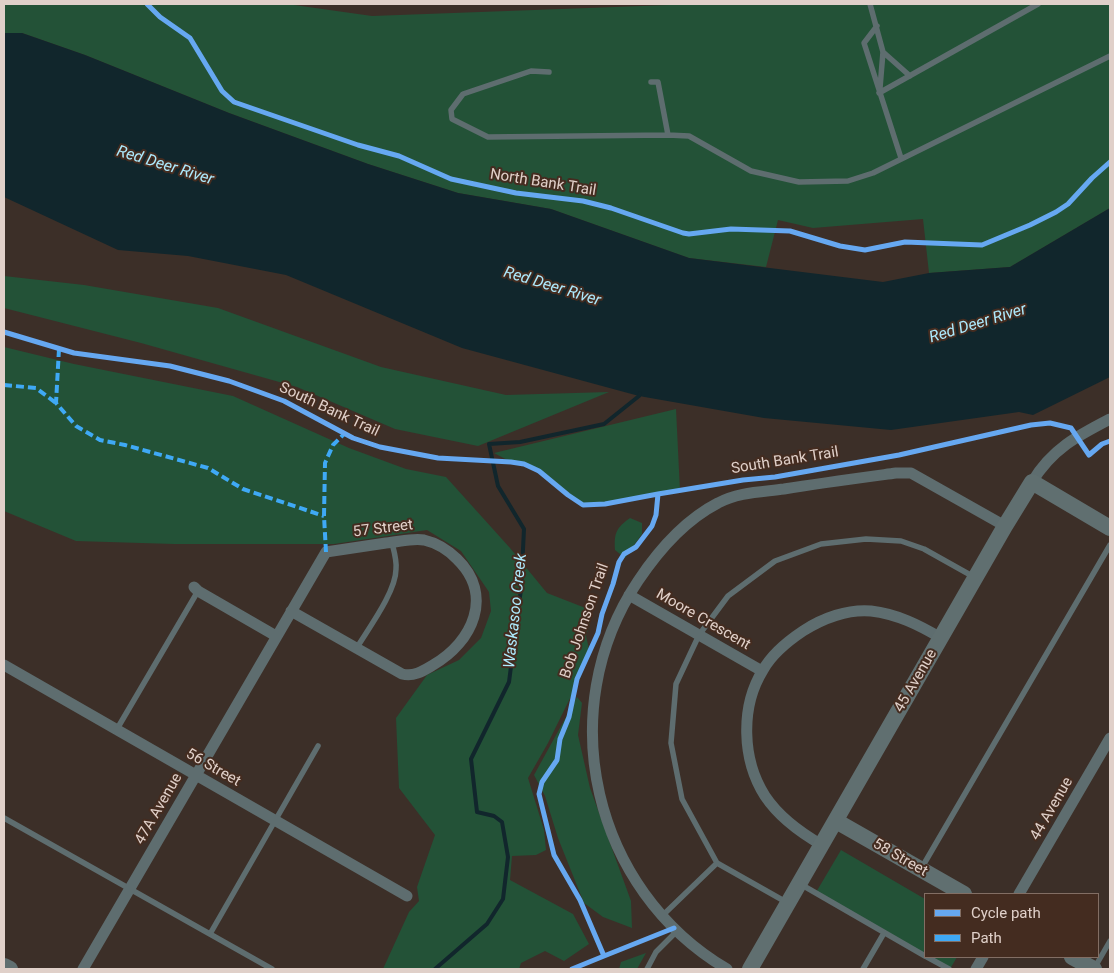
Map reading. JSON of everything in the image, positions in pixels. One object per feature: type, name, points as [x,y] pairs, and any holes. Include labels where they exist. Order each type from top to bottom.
[{"type":"street","name":"45 Avenue","points":[[750,969],[1032,482],[1046,462],[1058,450],[1077,436],[1110,418]]},
{"type":"street","points":[[727,969],[703,954],[677,931],[646,896],[634,879],[616,845],[598,793],[594,763],[593,705],[600,667],[615,623],[629,594],[654,559],[682,529],[718,502],[745,494],[896,473],[911,473],[1005,526]]},
{"type":"street","points":[[1032,482],[1110,528]]},
{"type":"street","name":"57 Street","points":[[417,539],[426,540],[445,549],[460,562],[470,576],[476,594],[476,609],[472,624],[464,639],[452,653],[413,676],[402,674],[291,611],[326,552],[392,542],[417,539]]},
{"type":"street","points":[[196,589],[276,636]]},
{"type":"street","name":"Moore Crescent","points":[[629,594],[762,671]]},
{"type":"street","name":"47A Avenue","points":[[83,969],[291,611]]},
{"type":"street","points":[[822,845],[789,823],[778,811],[766,797],[752,767],[746,732],[748,712],[762,671],[784,645],[798,634],[814,624],[847,612],[870,611],[888,614],[913,622],[941,638]]},
{"type":"street","name":"56 Street","points":[[4,665],[407,896]]},
{"type":"street","name":"44 Avenue","points":[[1020,893],[1110,738]]},
{"type":"street","name":"58 Street","points":[[836,821],[962,893]]},
{"type":"street","points":[[976,969],[982,958]]},
{"type":"street","points":[[1074,960],[1094,969]]},
{"type":"street","points":[[4,966],[10,969]]},
{"type":"lane","points":[[870,4],[883,52],[879,93]]},
{"type":"lane","points":[[879,93],[1038,4]]},
{"type":"lane","points":[[877,26],[864,43],[901,158]]},
{"type":"lane","points":[[883,52],[910,76]]},
{"type":"lane","points":[[548,72],[531,71],[463,94],[451,110],[452,119],[488,138],[689,136],[751,171],[799,182],[848,181],[873,173],[1110,56]]},
{"type":"lane","points":[[650,82],[658,82],[668,135]]},
{"type":"lane","points":[[788,904],[717,863],[682,799],[671,743],[676,684],[699,635],[728,596],[775,561],[821,544],[866,539],[901,541],[924,550],[976,578]]},
{"type":"lane","points":[[356,649],[388,596],[393,584],[396,569],[392,542]]},
{"type":"lane","points":[[921,870],[1110,545]]},
{"type":"lane","points":[[117,730],[196,589]]},
{"type":"lane","points":[[210,934],[318,746]]},
{"type":"lane","points":[[4,818],[203,932],[210,934],[272,969]]},
{"type":"lane","points":[[662,915],[717,863]]},
{"type":"lane","points":[[800,884],[924,955]]},
{"type":"lane","points":[[646,969],[656,952],[677,931]]},
{"type":"lane","points":[[863,969],[884,933]]},
{"type":"lane","points":[[1094,969],[1110,940]]},
{"type":"lane","points":[[930,958],[950,969]]},
{"type":"green space","points":[[4,4],[287,4],[372,16],[696,4],[1110,4],[1110,208],[1010,267],[929,273],[923,219],[813,228],[778,220],[766,267],[689,258],[551,209],[458,193],[368,164],[229,113],[85,55],[22,33],[4,33]]},
{"type":"green space","points":[[4,276],[84,285],[218,308],[381,367],[506,395],[609,392],[478,446],[395,429],[297,387],[141,343],[4,308]]},
{"type":"green space","points":[[4,347],[74,364],[233,396],[349,448],[406,469],[446,477],[510,548],[547,593],[588,609],[590,623],[586,636],[589,649],[580,678],[548,743],[528,778],[544,830],[546,850],[536,855],[512,856],[510,880],[573,914],[589,944],[564,961],[545,951],[521,963],[519,969],[383,969],[409,912],[419,901],[417,887],[435,835],[399,788],[396,718],[427,675],[459,660],[481,638],[491,611],[489,592],[461,551],[427,530],[334,544],[174,544],[76,541],[4,511]]},
{"type":"green space","points":[[676,409],[680,491],[605,504],[583,505],[539,471],[524,464],[511,462],[494,453]]},
{"type":"green space","points":[[630,518],[642,523],[642,534],[625,558],[615,550],[615,539],[619,528]]},
{"type":"green space","points":[[577,697],[582,703],[578,735],[590,788],[631,901],[632,928],[603,917],[584,903],[558,838],[545,796],[534,775]]},
{"type":"green space","points":[[841,850],[924,898],[924,957],[815,894]]},
{"type":"green space","points":[[646,953],[637,969],[619,969],[621,962]]},
{"type":"green space","points":[[926,958],[956,958],[950,969],[945,969]]},
{"type":"water","name":"Red Deer River","points":[[4,33],[22,33],[85,55],[229,113],[368,164],[458,193],[551,209],[689,258],[883,282],[929,273],[1010,267],[1110,208],[1110,377],[1033,415],[1019,412],[891,430],[764,418],[639,396],[462,348],[286,275],[188,256],[118,250],[4,197]]},
{"type":"waterway","name":"Waskasoo Creek","points":[[435,969],[487,924],[503,899],[508,857],[502,822],[494,816],[477,812],[471,759],[509,682],[521,589],[524,529],[498,486],[489,444],[520,442],[604,424],[639,396],[640,393]]},
{"type":"marked path","points":[[59,349],[56,403],[76,426],[100,440],[208,468],[243,489],[324,516]]},
{"type":"marked path","points":[[4,385],[36,388],[56,403]]},
{"type":"marked path","points":[[326,552],[324,516],[325,463],[333,445],[344,434]]},
{"type":"cycle path","name":"North Bank Trail","points":[[147,4],[160,17],[190,38],[222,91],[234,102],[358,145],[399,156],[451,179],[516,193],[583,201],[611,208],[689,234],[731,229],[790,231],[840,246],[865,250],[905,242],[982,245],[1056,212],[1068,204],[1110,162]]},
{"type":"cycle path","name":"South Bank Trail","points":[[4,332],[74,353],[170,366],[229,381],[284,401],[353,438],[380,447],[438,458],[524,464],[539,471],[583,505],[605,504],[899,455],[1031,425],[1050,423],[1071,428],[1089,455],[1102,444],[1110,441]]},
{"type":"cycle path","name":"Bob Johnson Trail","points":[[572,969],[604,956],[580,900],[554,855],[539,794],[542,782],[557,760],[560,739],[569,717],[577,679],[598,633],[602,614],[619,562],[624,554],[636,547],[652,526],[656,515],[658,494]]},
{"type":"cycle path","points":[[604,956],[674,928]]}]
